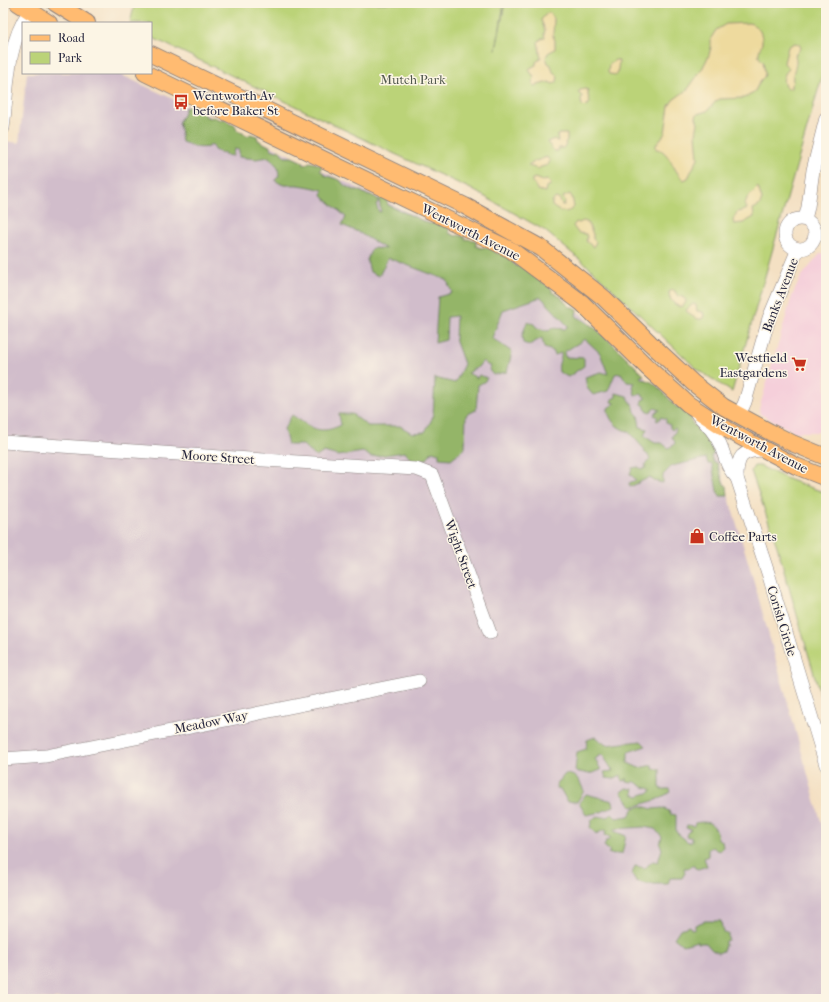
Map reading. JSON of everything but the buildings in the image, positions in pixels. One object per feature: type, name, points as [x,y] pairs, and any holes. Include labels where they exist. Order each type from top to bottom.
[{"type":"main road","points":[[55,3],[85,22]]},
{"type":"main road","points":[[28,6],[48,22]]},
{"type":"main road","name":"Wentworth Avenue","points":[[152,54],[458,202],[541,248],[604,298],[693,383],[724,406],[792,443],[826,457]]},
{"type":"main road","name":"Wentworth Avenue","points":[[147,74],[511,250],[582,302],[648,368],[688,404],[728,430],[763,450],[826,478]]},
{"type":"main road","name":"Banks Avenue","points":[[728,430],[739,415]]},
{"type":"street","points":[[3,128],[13,47],[28,6]]},
{"type":"street","points":[[805,219],[813,170],[826,118]]},
{"type":"street","points":[[805,219],[813,225],[816,235],[810,246],[804,249],[798,249],[794,248],[787,242],[785,237],[786,228],[792,221],[805,219]]},
{"type":"street","name":"Banks Avenue","points":[[739,415],[744,406],[769,318],[798,249]]},
{"type":"street","name":"Corish Circle","points":[[688,404],[712,432],[720,444],[730,471],[737,478]]},
{"type":"street","name":"Moore Street","points":[[3,442],[416,469],[432,475]]},
{"type":"street","name":"Corish Circle","points":[[763,450],[753,450],[747,452],[739,459],[737,465],[737,478],[767,570],[826,765]]},
{"type":"street","name":"Wight Street","points":[[432,475],[490,633]]},
{"type":"street","name":"Meadow Way","points":[[3,759],[46,756],[419,681]]},
{"type":"shaded area","points":[[27,74],[119,74],[501,257],[581,314],[714,447],[754,582],[824,832],[826,833],[826,999],[3,999],[3,141],[19,143]]},
{"type":"shaded area","name":"Westfield Eastgardens","points":[[826,252],[826,432],[794,432],[760,414],[759,409],[792,296],[801,277],[820,254]]},
{"type":"green space","name":"Mutch Park","points":[[135,3],[504,3],[496,50],[505,3],[826,3],[826,62],[732,392],[697,369],[590,268],[544,230],[471,189],[152,37],[152,22],[130,22]]},
{"type":"green space","points":[[191,105],[203,111],[205,116],[221,120],[223,118],[230,124],[234,124],[237,130],[248,136],[250,134],[257,136],[258,140],[271,147],[271,149],[277,151],[279,150],[285,157],[292,157],[303,162],[304,165],[310,162],[322,165],[320,171],[323,172],[324,175],[340,180],[344,185],[354,190],[358,190],[378,199],[378,203],[376,204],[379,212],[381,212],[379,199],[382,196],[386,197],[388,205],[430,224],[449,225],[449,233],[456,236],[459,235],[465,237],[465,239],[475,240],[476,246],[496,250],[494,251],[498,254],[501,251],[513,260],[512,262],[516,266],[521,265],[552,289],[552,292],[561,297],[570,307],[577,310],[576,316],[595,328],[612,343],[644,375],[640,377],[642,379],[652,382],[657,386],[676,407],[684,406],[683,411],[694,412],[691,418],[692,423],[700,432],[705,434],[710,439],[714,454],[711,456],[713,462],[717,463],[724,484],[727,486],[728,496],[720,496],[717,491],[712,464],[708,464],[706,458],[672,466],[663,475],[663,483],[654,481],[650,477],[630,487],[629,483],[636,480],[630,474],[632,468],[646,468],[645,464],[650,460],[648,455],[644,452],[645,450],[628,431],[617,426],[609,416],[608,408],[615,403],[611,402],[612,399],[616,397],[616,393],[627,396],[638,415],[640,427],[647,429],[644,436],[655,443],[662,443],[668,448],[674,445],[675,442],[672,437],[676,430],[675,428],[672,430],[670,428],[670,425],[666,423],[666,419],[661,417],[658,421],[656,420],[658,417],[654,415],[660,410],[655,408],[650,412],[645,409],[645,406],[642,404],[642,400],[646,398],[641,394],[635,395],[633,386],[635,383],[627,382],[621,373],[615,374],[608,391],[593,395],[587,388],[585,377],[601,372],[608,374],[600,353],[585,339],[564,352],[565,357],[584,358],[584,366],[568,377],[559,372],[561,353],[555,355],[553,351],[544,348],[542,338],[529,345],[523,343],[522,336],[527,322],[534,324],[537,328],[549,331],[552,328],[565,329],[568,326],[541,297],[503,310],[492,338],[512,352],[507,372],[493,375],[489,370],[491,366],[487,365],[483,361],[476,369],[472,369],[472,371],[468,373],[477,378],[479,375],[487,378],[484,382],[478,385],[476,410],[466,415],[465,448],[451,459],[439,458],[439,453],[432,451],[427,459],[412,461],[405,452],[371,457],[363,452],[338,456],[324,452],[316,457],[303,445],[288,445],[284,429],[292,415],[315,429],[321,430],[327,430],[341,425],[339,414],[352,414],[368,426],[400,426],[412,433],[425,432],[433,417],[435,378],[455,383],[464,364],[455,339],[456,316],[447,317],[446,340],[435,343],[438,297],[452,293],[447,280],[388,258],[379,276],[370,272],[367,260],[372,248],[386,249],[358,232],[342,225],[346,217],[322,196],[323,190],[301,185],[284,185],[275,180],[279,176],[278,167],[269,157],[256,159],[239,157],[239,150],[234,149],[233,156],[225,155],[224,152],[222,153],[214,150],[213,145],[203,148],[191,146],[182,142],[179,121],[185,108]]},
{"type":"green space","points":[[754,466],[760,466],[790,480],[826,493],[826,715],[777,546],[751,471]]},
{"type":"green space","points":[[595,737],[606,745],[641,741],[646,746],[628,752],[628,763],[639,768],[653,765],[653,769],[660,769],[660,789],[670,789],[671,792],[656,800],[632,807],[621,792],[626,788],[634,789],[633,794],[638,796],[651,792],[651,789],[643,787],[634,781],[632,783],[627,782],[627,778],[626,780],[622,781],[621,775],[613,779],[606,778],[604,772],[613,771],[602,754],[595,759],[601,770],[589,774],[575,771],[577,752],[586,749],[587,740]]},
{"type":"green space","points":[[565,774],[578,779],[584,791],[577,802],[567,801],[561,790],[557,789],[557,784]]},
{"type":"green space","points":[[586,794],[613,801],[614,806],[601,812],[586,815],[579,803]]},
{"type":"green space","points":[[642,806],[652,809],[663,808],[669,811],[670,814],[676,815],[676,832],[688,842],[692,841],[692,837],[686,837],[687,833],[691,829],[686,828],[687,825],[694,826],[695,823],[700,822],[711,824],[716,830],[718,839],[722,841],[723,847],[720,851],[713,847],[708,849],[708,856],[704,858],[707,866],[698,869],[692,865],[690,868],[684,868],[685,873],[682,878],[670,878],[668,884],[645,884],[636,881],[632,874],[635,866],[645,868],[653,861],[658,862],[662,849],[660,844],[662,837],[655,829],[644,827],[614,829],[614,831],[626,836],[622,854],[614,855],[608,853],[610,851],[604,846],[606,841],[610,840],[610,837],[605,835],[606,831],[604,830],[596,834],[590,827],[592,820],[597,816],[606,817],[612,814],[616,818],[629,816],[634,808]]},
{"type":"green space","points":[[705,921],[721,921],[723,933],[728,934],[728,940],[725,941],[723,951],[718,953],[712,950],[706,943],[698,943],[698,941],[683,945],[674,938],[680,929],[689,926],[692,930],[695,929],[695,925]]},
{"type":"sand","points":[[547,13],[550,13],[554,20],[553,36],[555,40],[555,49],[548,53],[546,57],[553,72],[558,76],[557,82],[553,84],[549,82],[534,86],[534,77],[529,70],[536,65],[536,62],[541,58],[538,42],[545,38],[545,30],[541,20]]},
{"type":"sand","points":[[749,23],[758,28],[762,36],[759,54],[763,61],[764,77],[760,81],[754,93],[744,98],[720,99],[716,101],[707,111],[697,114],[696,117],[698,123],[696,134],[698,158],[688,178],[684,180],[668,157],[660,150],[656,149],[656,145],[665,133],[669,106],[673,100],[688,89],[702,69],[709,55],[711,38],[716,30],[726,24]]},
{"type":"sand","points":[[794,43],[799,44],[801,48],[795,55],[796,62],[791,88],[787,89],[783,81],[785,73],[789,69],[784,63],[788,47]]},
{"type":"sand","points":[[615,60],[618,60],[619,62],[617,75],[609,74],[609,65]]},
{"type":"sand","points":[[580,90],[588,90],[590,103],[584,107],[581,101],[582,96],[578,93]]},
{"type":"sand","points":[[559,134],[567,134],[566,145],[563,148],[559,148],[558,151],[554,151],[547,142],[554,139],[558,141],[557,136]]},
{"type":"sand","points":[[547,157],[550,161],[548,165],[538,169],[529,166],[529,164],[532,164],[533,162]]},
{"type":"sand","points":[[536,178],[543,181],[547,180],[550,183],[551,185],[546,187],[545,192],[538,190],[532,182],[532,179]]},
{"type":"sand","points":[[758,187],[762,200],[759,206],[753,209],[754,217],[743,223],[734,224],[733,220],[737,212],[746,210],[747,208],[745,205],[747,198]]},
{"type":"sand","points":[[570,194],[574,207],[571,210],[563,212],[552,206],[552,201],[556,198],[560,200],[562,205],[564,205],[565,202],[563,197]]},
{"type":"sand","points":[[583,221],[587,222],[593,234],[593,239],[596,242],[593,247],[586,241],[586,234],[578,233],[573,226],[576,222],[579,223]]},
{"type":"sand","points":[[674,290],[678,296],[685,299],[686,302],[683,306],[680,307],[672,301],[669,292]]},
{"type":"sand","points":[[693,304],[696,305],[697,311],[703,312],[704,316],[702,319],[693,317],[686,310]]},
{"type":"place","name":"Wentworth Av before Baker St","points":[[181,102]]},
{"type":"place","name":"Westfield Eastgardens","points":[[799,364]]},
{"type":"place","name":"Coffee Parts","points":[[697,536]]}]
